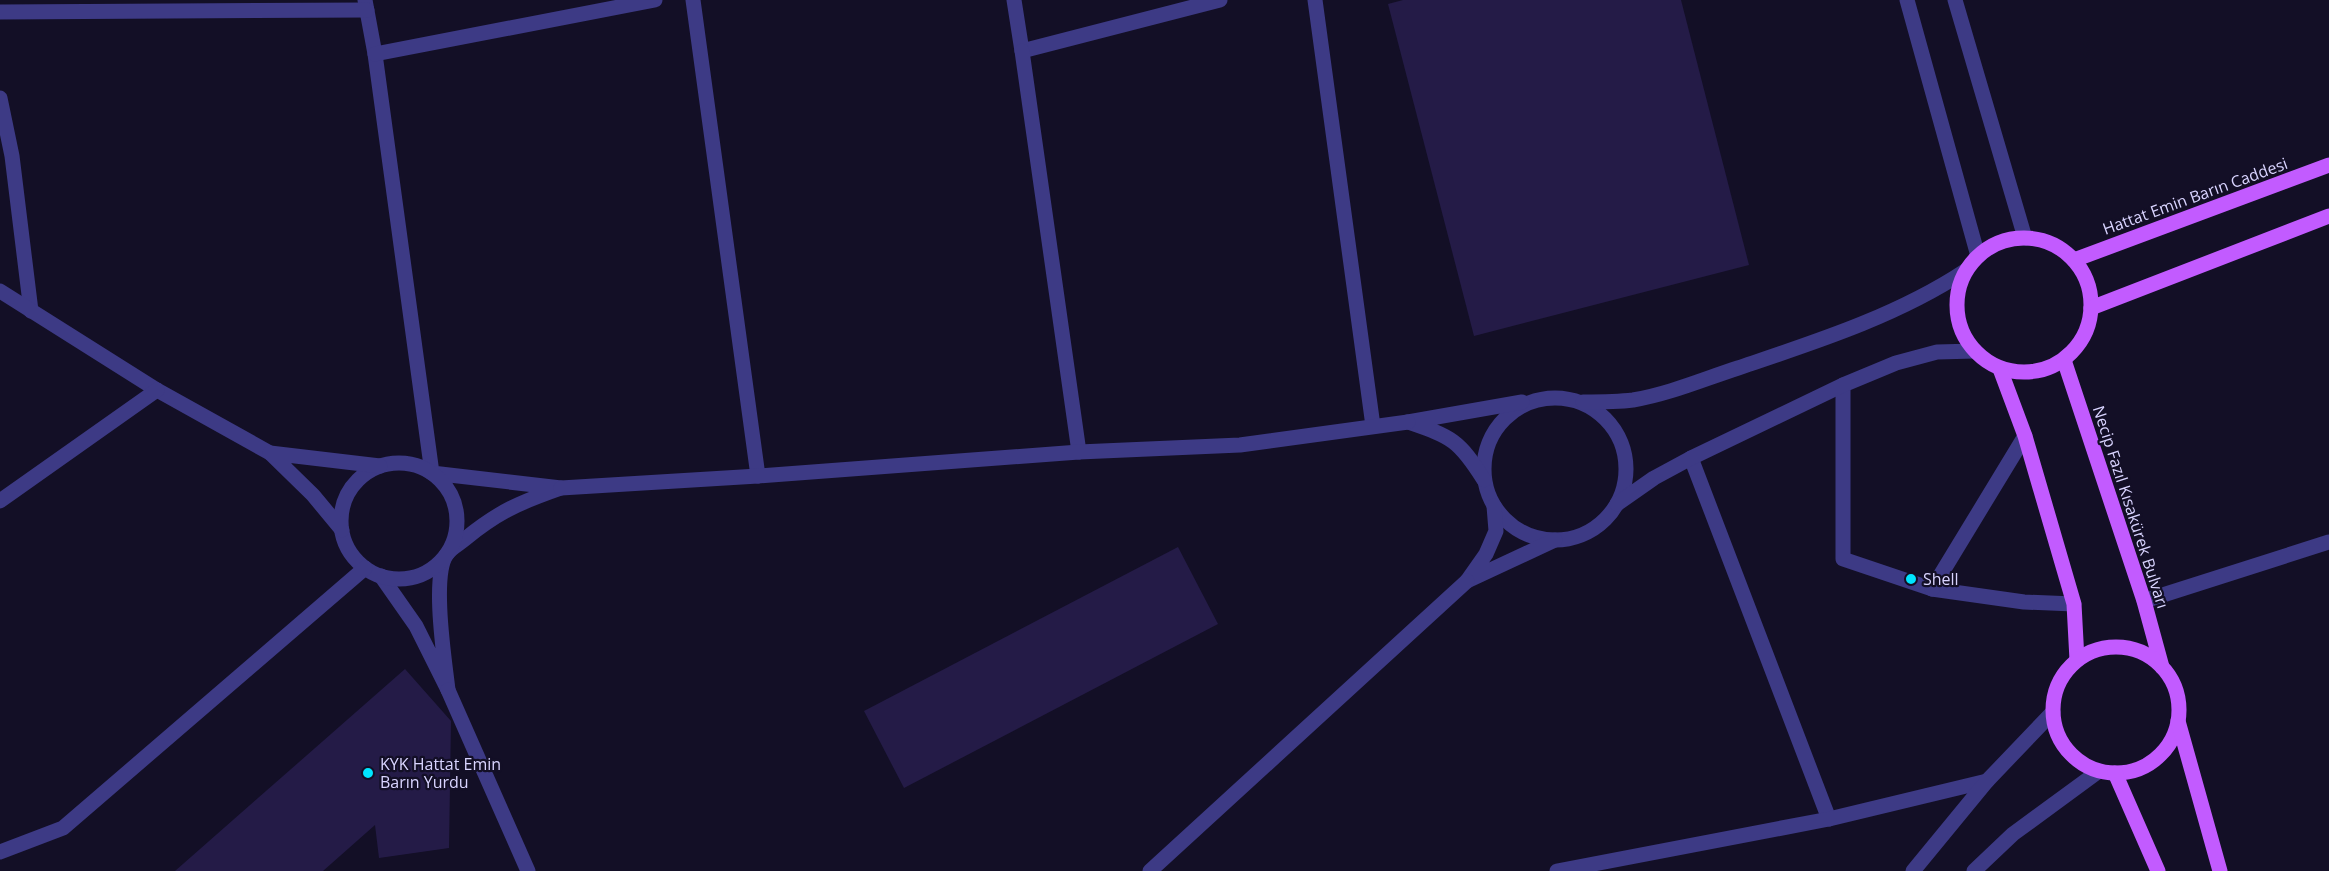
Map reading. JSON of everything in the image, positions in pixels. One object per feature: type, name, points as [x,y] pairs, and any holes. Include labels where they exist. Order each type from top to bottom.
[{"type":"main road","name":"Hattat Emin Barın Caddesi","points":[[2074,260],[2329,165]]},
{"type":"main road","points":[[2091,308],[2329,216]]},
{"type":"main road","points":[[2025,238],[2050,243],[2074,260],[2089,284],[2091,308],[2085,334],[2064,360],[2044,370],[2022,373],[2000,369],[1983,359],[1968,344],[1959,326],[1957,313],[1959,288],[1965,271],[1978,256],[2000,242],[2025,238]]},
{"type":"main road","name":"Necip Fazıl Kısakürek Bulvarı","points":[[2064,360],[2144,601],[2162,667]]},
{"type":"main road","points":[[2000,369],[2025,436],[2074,604],[2078,660]]},
{"type":"main road","points":[[2116,646],[2136,649],[2154,659],[2162,667],[2177,692],[2180,711],[2176,731],[2169,745],[2158,757],[2145,766],[2115,773],[2099,771],[2078,761],[2068,751],[2060,739],[2053,712],[2054,699],[2057,686],[2078,660],[2096,650],[2116,646]]},
{"type":"main road","points":[[2178,721],[2220,871]]},
{"type":"main road","points":[[2115,773],[2158,871]]},
{"type":"street","points":[[375,54],[655,0]]},
{"type":"street","points":[[693,0],[758,476]]},
{"type":"street","points":[[1014,0],[1079,452]]},
{"type":"street","points":[[1022,51],[1220,0]]},
{"type":"street","points":[[1315,0],[1373,426]]},
{"type":"street","points":[[1907,0],[1978,256]]},
{"type":"street","points":[[1955,0],[2025,238]]},
{"type":"street","points":[[0,12],[366,5],[375,54],[432,473]]},
{"type":"street","points":[[0,98],[12,156],[31,311]]},
{"type":"street","points":[[432,473],[561,488],[1079,452],[1240,445],[1408,422],[1558,397],[1583,402],[1633,400],[1672,390],[1781,353],[1894,310],[1935,292],[1965,271]]},
{"type":"street","points":[[0,291],[157,390],[270,453],[314,495],[342,530]]},
{"type":"street","points":[[1617,504],[1654,478],[1691,458],[1843,385],[1896,363],[1937,352],[1975,351]]},
{"type":"street","points":[[1843,385],[1843,559],[1932,589],[2024,602],[2074,604]]},
{"type":"street","points":[[0,501],[157,390]]},
{"type":"street","points":[[1484,480],[1484,460],[1489,440],[1500,423],[1515,409],[1534,400]]},
{"type":"street","points":[[1494,506],[1520,531],[1537,538],[1554,540],[1573,538],[1591,531],[1606,519],[1617,504],[1626,482],[1626,458],[1618,434],[1604,415],[1583,402]]},
{"type":"street","points":[[1150,871],[1467,581],[1486,554],[1496,531],[1494,506],[1484,480],[1465,450],[1442,433],[1408,422]]},
{"type":"street","points":[[1932,589],[2025,436]]},
{"type":"street","points":[[270,453],[380,466],[398,463],[416,465],[432,473],[445,486],[453,502],[457,520],[454,538],[446,554],[440,578],[440,616],[448,690]]},
{"type":"street","points":[[1691,458],[1829,819]]},
{"type":"street","points":[[380,466],[364,475],[351,487],[343,504],[340,521],[344,539],[352,555],[365,568],[381,576],[399,579],[417,576],[433,567],[487,521],[514,505],[561,488]]},
{"type":"street","points":[[1467,581],[1554,540]]},
{"type":"street","points":[[2144,601],[2329,542]]},
{"type":"street","points":[[0,852],[63,828],[365,568]]},
{"type":"street","points":[[381,576],[416,626],[448,690],[528,871]]},
{"type":"street","points":[[1913,871],[1987,781],[2053,712]]},
{"type":"street","points":[[1974,871],[2013,834],[2099,771]]},
{"type":"street","points":[[1557,871],[1829,819],[1987,781]]},
{"type":"building","points":[[1403,0],[1681,0],[1749,265],[1474,336],[1388,4]]},
{"type":"building","points":[[1178,547],[1218,624],[904,788],[864,711]]},
{"type":"building","name":"KYK Hattat Emin Barın Yurdu","points":[[405,669],[451,721],[449,848],[379,858],[375,825],[323,871],[175,871]]},
{"type":"place","name":"Shell","points":[[1911,579]]},
{"type":"place","name":"KYK Hattat Emin Barın Yurdu","points":[[368,773]]}]
